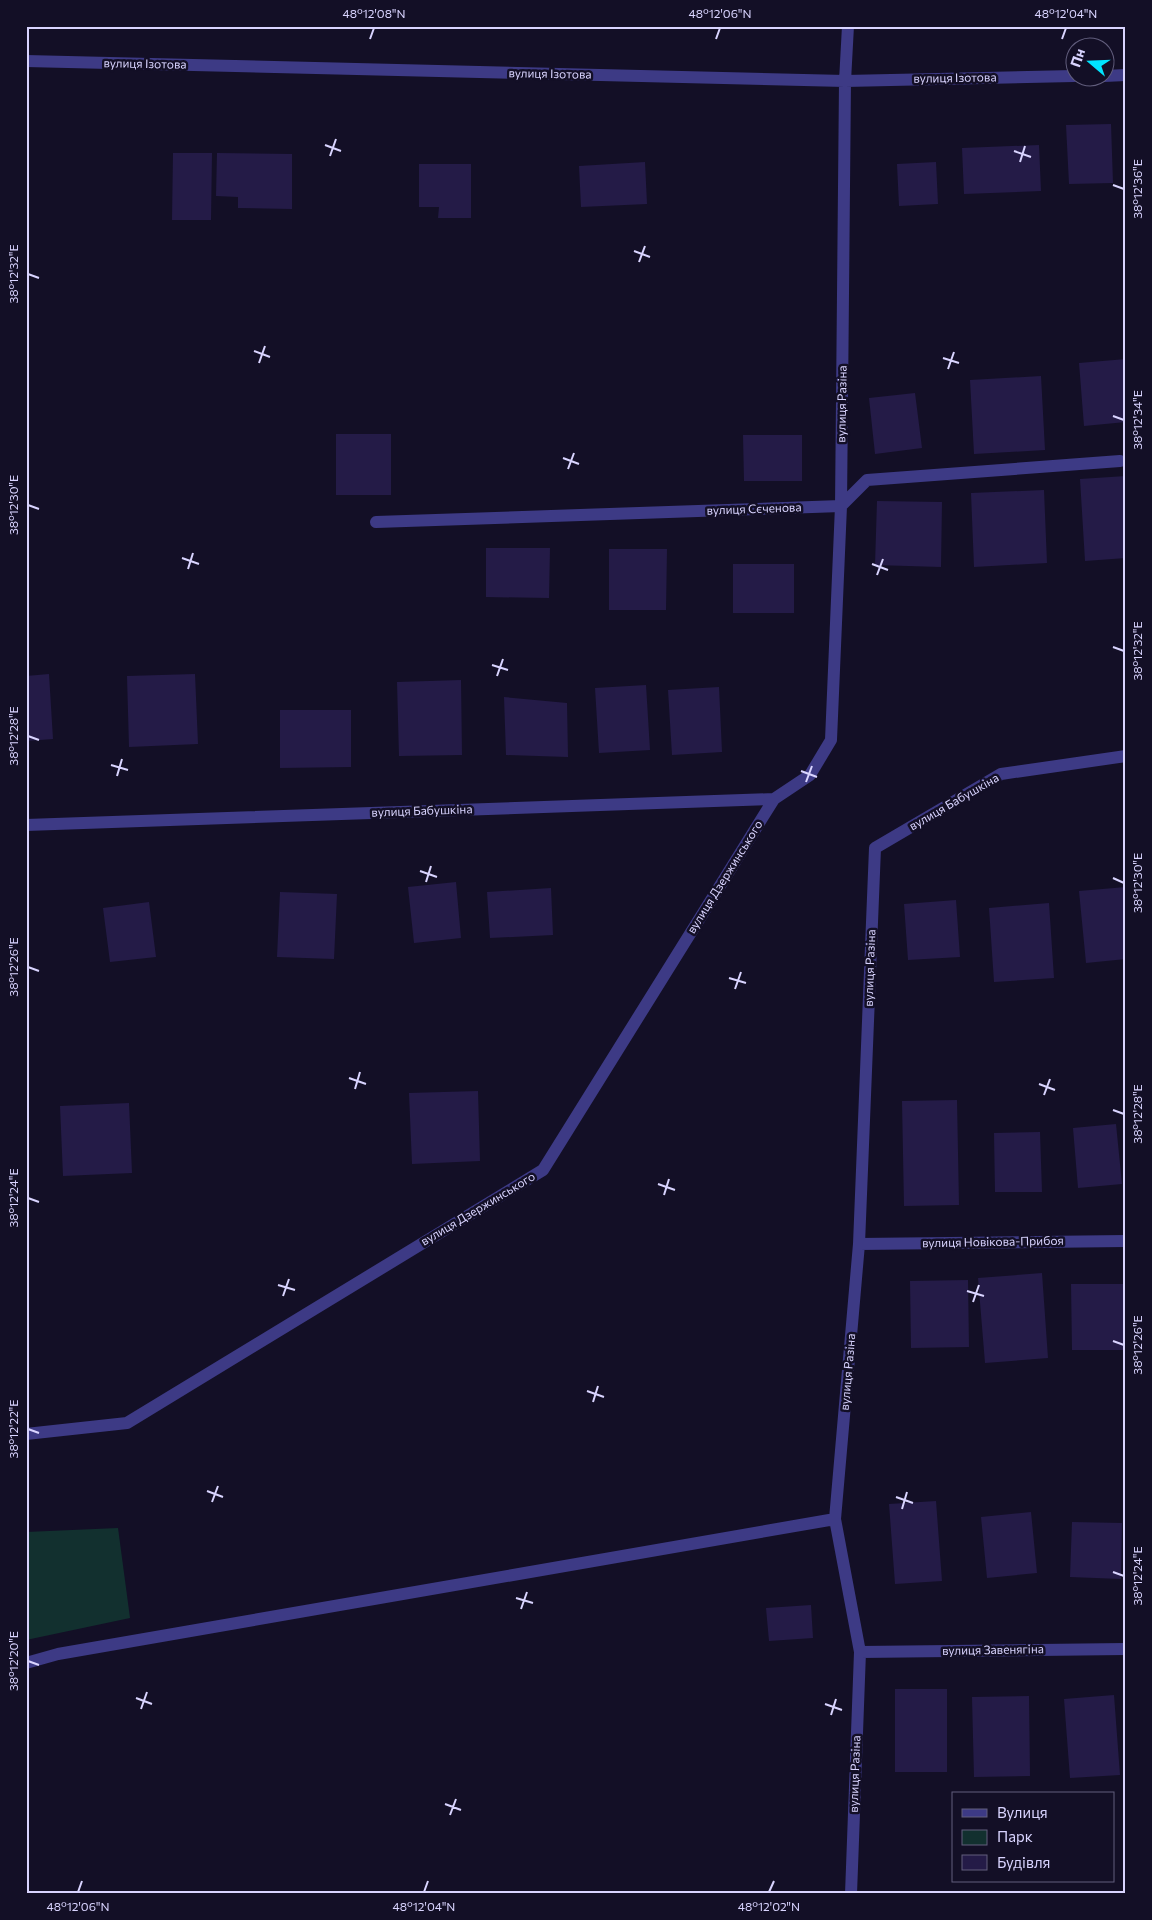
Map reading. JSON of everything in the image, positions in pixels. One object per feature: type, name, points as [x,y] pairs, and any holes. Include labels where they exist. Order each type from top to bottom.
[{"type":"street","name":"вулиця Разіна","points":[[774,799],[810,775],[831,740],[841,506],[845,80],[848,26]]},
{"type":"street","name":"вулиця Ізотова","points":[[26,61],[845,80],[1064,76]]},
{"type":"street","points":[[841,506],[867,480],[1120,461]]},
{"type":"street","name":"вулиця Сєченова","points":[[376,522],[841,506]]},
{"type":"street","name":"вулиця Бабушкіна","points":[[875,848],[1001,774],[1126,756]]},
{"type":"street","name":"вулиця Бабушкіна","points":[[26,825],[774,799]]},
{"type":"street","name":"вулиця Дзержинського","points":[[26,1434],[127,1422],[542,1170],[774,799]]},
{"type":"street","name":"вулиця Разіна","points":[[851,1894],[860,1652],[835,1519],[859,1244],[875,848]]},
{"type":"street","name":"вулиця Новікова-Прибоя","points":[[859,1244],[1126,1241]]},
{"type":"street","points":[[26,1663],[58,1654],[835,1519]]},
{"type":"street","name":"вулиця Завенягіна","points":[[860,1652],[1126,1649]]},
{"type":"green space","points":[[118,1528],[130,1618],[26,1640],[26,1532]]},
{"type":"building","points":[[1111,124],[1113,183],[1069,184],[1066,125]]},
{"type":"building","points":[[1039,145],[1041,191],[964,194],[962,148]]},
{"type":"building","points":[[173,153],[212,153],[211,220],[172,220]]},
{"type":"building","points":[[217,153],[292,154],[292,209],[238,208],[238,197],[216,196]]},
{"type":"building","points":[[645,162],[647,204],[581,207],[579,166]]},
{"type":"building","points":[[936,162],[938,204],[899,206],[897,164]]},
{"type":"building","points":[[419,164],[471,164],[471,218],[438,218],[439,207],[419,207]]},
{"type":"building","points":[[1126,359],[1126,422],[1084,426],[1079,363]]},
{"type":"building","points":[[1041,376],[1045,450],[974,454],[970,380]]},
{"type":"building","points":[[915,393],[922,448],[875,454],[869,398]]},
{"type":"building","points":[[336,434],[391,434],[391,495],[336,495]]},
{"type":"building","points":[[743,435],[802,435],[802,481],[744,481]]},
{"type":"building","points":[[1126,476],[1126,558],[1085,561],[1080,479]]},
{"type":"building","points":[[1044,490],[1047,563],[974,567],[971,493]]},
{"type":"building","points":[[877,501],[942,502],[941,567],[875,565]]},
{"type":"building","points":[[486,548],[550,548],[549,598],[486,597]]},
{"type":"building","points":[[609,549],[667,549],[666,610],[609,610]]},
{"type":"building","points":[[733,564],[794,564],[794,613],[733,613]]},
{"type":"building","points":[[49,674],[53,739],[26,741],[26,676]]},
{"type":"building","points":[[195,674],[198,744],[129,747],[127,676]]},
{"type":"building","points":[[461,680],[462,755],[399,756],[397,682]]},
{"type":"building","points":[[646,685],[650,750],[599,753],[595,688]]},
{"type":"building","points":[[719,687],[722,752],[672,755],[668,690]]},
{"type":"building","points":[[504,697],[567,703],[568,757],[506,755]]},
{"type":"building","points":[[280,710],[351,710],[351,767],[280,768]]},
{"type":"building","points":[[456,882],[461,938],[414,943],[408,887]]},
{"type":"building","points":[[1126,887],[1126,959],[1086,963],[1079,891]]},
{"type":"building","points":[[551,888],[553,935],[490,938],[487,892]]},
{"type":"building","points":[[280,892],[337,894],[334,959],[277,957]]},
{"type":"building","points":[[956,900],[960,957],[908,960],[904,904]]},
{"type":"building","points":[[149,902],[156,957],[110,962],[103,908]]},
{"type":"building","points":[[1049,903],[1054,978],[994,982],[989,908]]},
{"type":"building","points":[[478,1091],[480,1161],[412,1164],[409,1093]]},
{"type":"building","points":[[957,1100],[959,1205],[904,1206],[902,1101]]},
{"type":"building","points":[[129,1103],[132,1173],[63,1176],[60,1106]]},
{"type":"building","points":[[1116,1124],[1122,1184],[1078,1188],[1073,1128]]},
{"type":"building","points":[[1040,1132],[1042,1192],[995,1192],[994,1133]]},
{"type":"building","points":[[1042,1273],[1048,1358],[985,1363],[978,1278]]},
{"type":"building","points":[[968,1280],[969,1347],[911,1348],[910,1281]]},
{"type":"building","points":[[1071,1284],[1126,1284],[1126,1350],[1072,1350]]},
{"type":"building","points":[[936,1501],[942,1581],[895,1584],[889,1504]]},
{"type":"building","points":[[1031,1512],[1037,1573],[987,1578],[981,1517]]},
{"type":"building","points":[[1072,1522],[1122,1523],[1121,1579],[1070,1577]]},
{"type":"building","points":[[811,1605],[813,1638],[769,1641],[766,1608]]},
{"type":"building","points":[[895,1689],[947,1689],[947,1772],[895,1772]]},
{"type":"building","points":[[1114,1695],[1120,1775],[1070,1778],[1064,1699]]},
{"type":"building","points":[[1029,1696],[1030,1776],[974,1777],[972,1697]]}]
